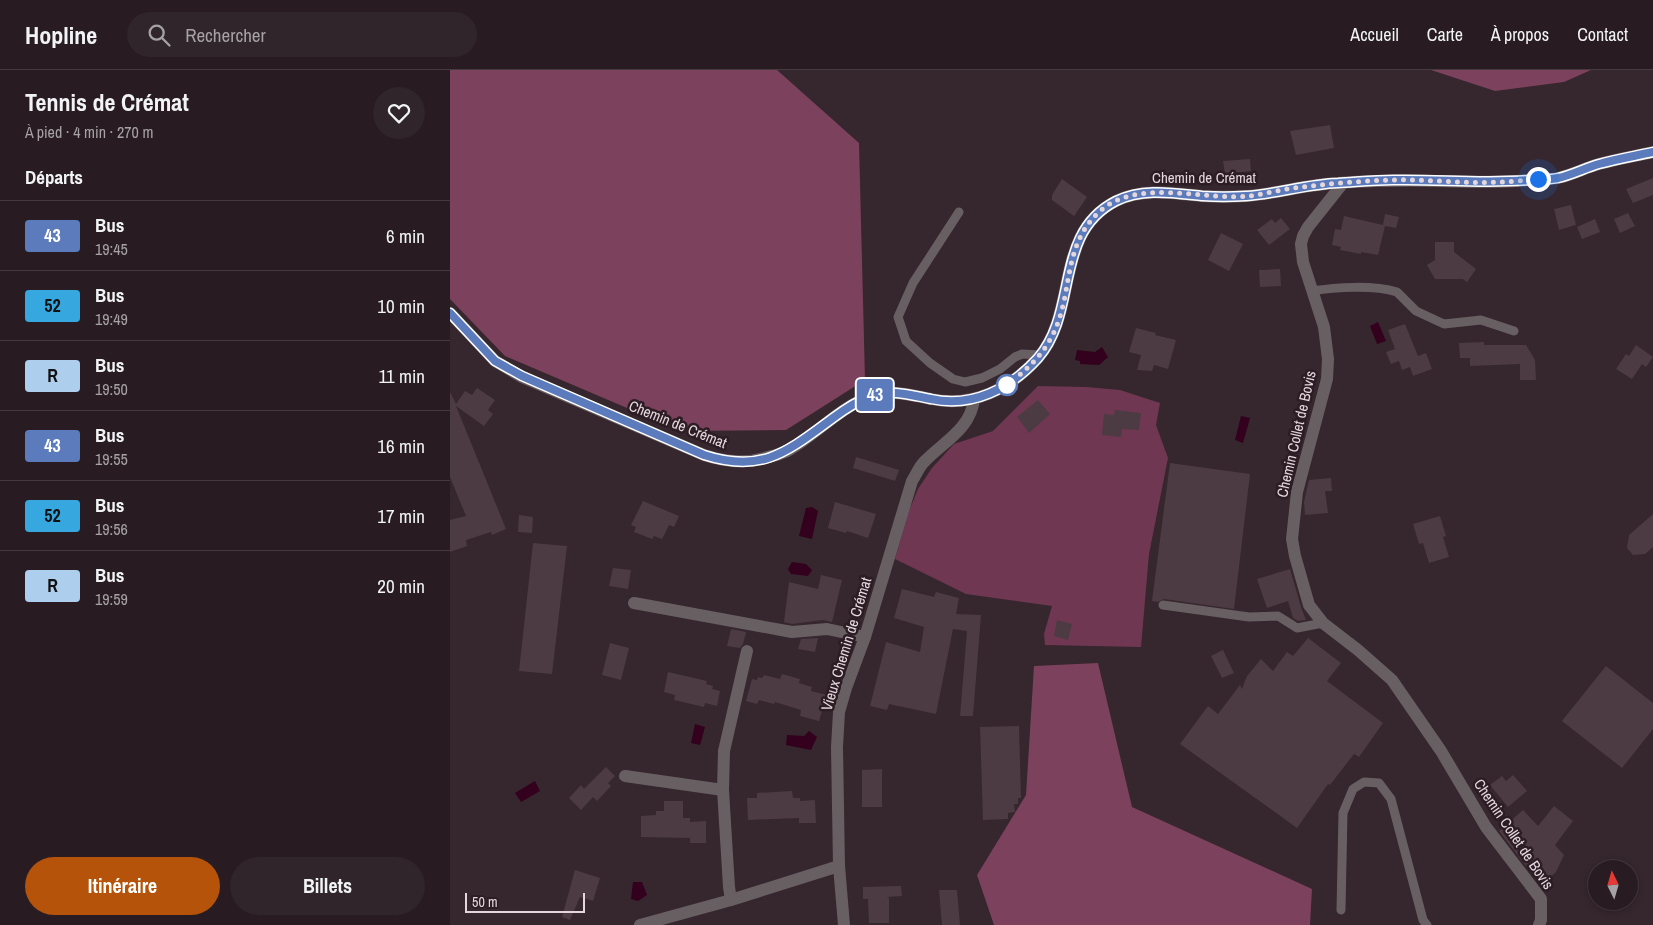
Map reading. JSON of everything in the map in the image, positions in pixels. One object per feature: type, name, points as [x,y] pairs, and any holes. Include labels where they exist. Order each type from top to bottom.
[{"type":"street","name":"Chemin de Crémat","points":[[450,313],[495,361],[522,376],[704,455],[722,461],[737,463],[756,461],[786,452],[850,406],[871,396],[885,393],[903,393],[949,402],[974,399],[1003,388],[1027,369],[1040,355],[1052,336],[1060,316],[1071,258],[1077,240],[1100,211],[1117,201],[1135,194],[1161,192],[1206,196],[1248,196],[1343,183],[1393,180],[1500,182],[1558,178],[1600,164],[1653,152]]},
{"type":"street","name":"Chemin Collet de Bovis","points":[[1343,183],[1303,236],[1301,252],[1324,328],[1328,346],[1328,368],[1297,492],[1292,540],[1295,556],[1309,605],[1323,623],[1392,680],[1440,750],[1486,827],[1541,899],[1541,920],[1539,925]]},
{"type":"street","name":"Vieux Chemin de Crémat","points":[[844,925],[839,866],[837,747],[839,712],[865,637],[912,481],[923,463],[959,431],[973,408],[974,399]]},
{"type":"street","points":[[634,603],[792,632],[827,629],[865,637]]},
{"type":"street","points":[[731,900],[728,887],[723,790],[724,751],[747,651]]},
{"type":"street","points":[[624,776],[723,790]]},
{"type":"street","points":[[640,925],[731,900],[839,866]]},
{"type":"lane","points":[[959,212],[913,283],[898,317],[906,341],[930,363],[953,380],[965,382],[982,378],[1000,369],[1022,354],[1040,355]]},
{"type":"lane","points":[[1312,291],[1374,288],[1393,291],[1397,292],[1416,311],[1444,324],[1480,320],[1514,331]]},
{"type":"lane","points":[[1163,605],[1249,617],[1278,616],[1297,628],[1323,623]]},
{"type":"lane","points":[[1341,910],[1343,813],[1353,789],[1364,782],[1379,784],[1391,799],[1423,920],[1427,925]]},
{"type":"shaded area","points":[[450,70],[777,70],[859,143],[865,380],[786,430],[681,431],[505,356],[450,299]]},
{"type":"shaded area","points":[[1431,70],[1591,70],[1564,82],[1495,91]]},
{"type":"shaded area","points":[[1378,322],[1386,341],[1377,344],[1370,326]]},
{"type":"shaded area","points":[[1102,347],[1108,357],[1099,365],[1080,364],[1080,361],[1075,360],[1077,350],[1095,352]]},
{"type":"shaded area","points":[[1038,386],[1120,390],[1160,403],[1156,425],[1168,458],[1149,554],[1141,647],[1045,645],[1044,634],[1052,606],[966,594],[895,559],[909,511],[918,489],[932,468],[954,444],[993,431]]},
{"type":"shaded area","points":[[1241,416],[1250,418],[1243,443],[1235,440]]},
{"type":"shaded area","points":[[812,507],[818,511],[812,539],[799,536],[806,508]]},
{"type":"shaded area","points":[[792,562],[806,564],[812,570],[808,576],[791,574],[788,569]]},
{"type":"shaded area","points":[[1098,663],[1132,807],[1312,889],[1310,925],[994,925],[977,875],[1026,795],[1034,666]]},
{"type":"shaded area","points":[[695,724],[705,727],[700,745],[691,743]]},
{"type":"shaded area","points":[[809,731],[817,737],[811,750],[786,745],[787,735],[804,736]]},
{"type":"shaded area","points":[[535,781],[540,791],[521,802],[515,793]]},
{"type":"shaded area","points":[[633,882],[642,882],[647,895],[638,901],[631,899]]},
{"type":"building","points":[[1330,125],[1334,148],[1296,155],[1290,131]]},
{"type":"building","points":[[1250,159],[1251,171],[1225,174],[1223,161]]},
{"type":"building","points":[[1653,178],[1653,195],[1633,203],[1626,189]]},
{"type":"building","points":[[1062,179],[1087,197],[1074,216],[1052,200],[1052,195]]},
{"type":"building","points":[[1571,205],[1576,225],[1559,230],[1554,209]]},
{"type":"building","points":[[1628,213],[1635,226],[1620,233],[1614,219]]},
{"type":"building","points":[[1385,214],[1399,217],[1396,228],[1385,226],[1378,255],[1340,250],[1341,247],[1332,245],[1335,229],[1341,230],[1344,216],[1383,225]]},
{"type":"building","points":[[1281,218],[1290,229],[1269,245],[1257,230],[1272,219],[1275,223]]},
{"type":"building","points":[[1595,219],[1600,232],[1582,239],[1577,227]]},
{"type":"building","points":[[1221,233],[1243,244],[1229,271],[1208,260]]},
{"type":"building","points":[[1435,242],[1454,242],[1454,252],[1476,269],[1467,282],[1463,279],[1435,279],[1427,265],[1435,260]]},
{"type":"building","points":[[1280,269],[1281,286],[1260,287],[1259,270]]},
{"type":"building","points":[[1405,324],[1418,356],[1426,353],[1432,369],[1413,376],[1410,367],[1402,370],[1399,361],[1391,364],[1386,352],[1395,349],[1388,330]]},
{"type":"building","points":[[1136,328],[1176,340],[1168,369],[1154,365],[1152,371],[1137,370],[1141,355],[1129,352]]},
{"type":"building","points":[[1484,342],[1484,345],[1526,345],[1535,360],[1536,380],[1520,380],[1520,364],[1470,366],[1470,358],[1460,358],[1459,343]]},
{"type":"building","points":[[1636,345],[1653,357],[1646,367],[1642,364],[1632,379],[1616,369],[1626,354],[1629,356]]},
{"type":"building","points":[[477,388],[495,400],[488,410],[493,414],[484,426],[456,406],[506,529],[492,535],[491,532],[466,540],[467,546],[450,552],[450,520],[466,516],[450,477],[450,392],[456,404],[465,391],[472,395]]},
{"type":"building","points":[[1038,400],[1050,414],[1029,433],[1017,417]]},
{"type":"building","points":[[1115,410],[1141,413],[1139,430],[1122,429],[1121,437],[1102,435],[1104,414],[1114,415]]},
{"type":"building","points":[[856,457],[899,470],[895,481],[853,468]]},
{"type":"building","points":[[1170,463],[1250,474],[1234,609],[1164,599],[1158,602],[1152,601]]},
{"type":"building","points":[[1331,478],[1332,491],[1325,491],[1328,513],[1305,515],[1304,502],[1309,480]]},
{"type":"building","points":[[643,501],[679,516],[674,527],[669,525],[662,539],[654,536],[652,539],[634,532],[636,527],[631,525]]},
{"type":"building","points":[[835,502],[876,514],[868,538],[847,531],[846,533],[828,528]]},
{"type":"building","points":[[1653,514],[1653,547],[1645,554],[1633,555],[1627,548],[1629,535]]},
{"type":"building","points":[[519,515],[533,517],[532,533],[518,532]]},
{"type":"building","points":[[1440,516],[1446,536],[1443,537],[1449,557],[1429,563],[1423,543],[1419,544],[1413,524]]},
{"type":"building","points":[[533,543],[567,546],[552,674],[519,671]]},
{"type":"building","points":[[613,568],[631,570],[628,589],[609,586]]},
{"type":"building","points":[[1290,569],[1306,620],[1298,621],[1293,618],[1288,601],[1267,608],[1257,579]]},
{"type":"building","points":[[821,575],[842,580],[832,622],[823,620],[792,624],[784,622],[789,582],[818,589]]},
{"type":"building","points":[[902,589],[934,597],[936,592],[959,598],[956,614],[981,615],[973,716],[960,716],[967,631],[953,629],[936,714],[889,704],[887,710],[870,706],[886,642],[920,652],[924,627],[894,618]]},
{"type":"building","points":[[1057,620],[1072,624],[1068,640],[1054,636]]},
{"type":"building","points":[[731,629],[746,632],[740,648],[727,646]]},
{"type":"building","points":[[818,638],[815,652],[798,649],[801,639]]},
{"type":"building","points":[[1308,638],[1341,663],[1327,681],[1383,723],[1359,757],[1354,754],[1330,785],[1328,784],[1297,828],[1180,744],[1208,706],[1218,714],[1240,685],[1242,689],[1247,676],[1261,659],[1273,671],[1287,652],[1293,656]]},
{"type":"building","points":[[610,643],[629,648],[621,680],[602,675]]},
{"type":"building","points":[[1223,650],[1234,673],[1222,678],[1211,656]]},
{"type":"building","points":[[1606,666],[1653,703],[1653,729],[1622,768],[1562,721]]},
{"type":"building","points":[[668,672],[707,681],[706,684],[713,686],[712,689],[720,691],[717,706],[705,703],[704,707],[674,700],[675,695],[664,692]]},
{"type":"building","points":[[782,674],[800,679],[799,683],[812,687],[811,691],[827,695],[819,721],[800,716],[801,710],[775,702],[774,704],[759,700],[757,704],[746,701],[752,679],[757,680],[758,677],[762,678],[764,675],[780,679]]},
{"type":"building","points":[[1019,726],[1021,798],[1018,798],[1018,804],[1014,804],[1015,812],[1008,813],[1008,819],[983,820],[980,727]]},
{"type":"building","points":[[606,767],[615,776],[608,783],[611,786],[597,801],[593,797],[581,810],[569,798],[581,785],[584,789]]},
{"type":"building","points":[[882,769],[882,807],[862,807],[862,770]]},
{"type":"building","points":[[1513,775],[1527,791],[1508,807],[1490,785],[1502,776],[1506,781]]},
{"type":"building","points":[[792,791],[793,798],[800,798],[800,801],[815,800],[816,823],[799,823],[799,818],[748,820],[747,798],[757,798],[757,793]]},
{"type":"building","points":[[664,801],[683,801],[683,818],[690,818],[690,822],[706,821],[706,843],[690,843],[690,838],[641,837],[641,816],[656,815],[656,811],[664,811]]},
{"type":"building","points":[[1554,806],[1573,821],[1555,845],[1564,855],[1556,872],[1541,885],[1499,831],[1523,810],[1538,826]]},
{"type":"building","points":[[575,870],[600,878],[593,901],[580,897],[570,920],[562,917]]},
{"type":"building","points":[[901,886],[902,896],[887,897],[889,898],[889,923],[869,923],[868,899],[863,899],[863,887]]},
{"type":"building","points":[[939,890],[957,890],[960,925],[942,925]]},
{"type":"bus line","name":"43","points":[[450,313],[495,361],[522,376],[704,455],[722,461],[737,463],[756,461],[786,452],[850,406],[871,396],[885,393],[903,393],[949,402],[974,399],[1003,388],[1027,369],[1040,355],[1052,336],[1060,316],[1071,258],[1077,240],[1100,211],[1117,201],[1135,194],[1161,192],[1206,196],[1248,196],[1336,183],[1393,180],[1500,182],[1558,178],[1600,164],[1653,152]]},
{"type":"route","points":[[1007,385],[1003,388],[1027,369],[1040,355],[1052,336],[1060,316],[1071,258],[1077,240],[1100,211],[1117,201],[1135,194],[1161,192],[1206,196],[1248,196],[1336,183],[1393,180],[1500,182],[1538,179]]}]
